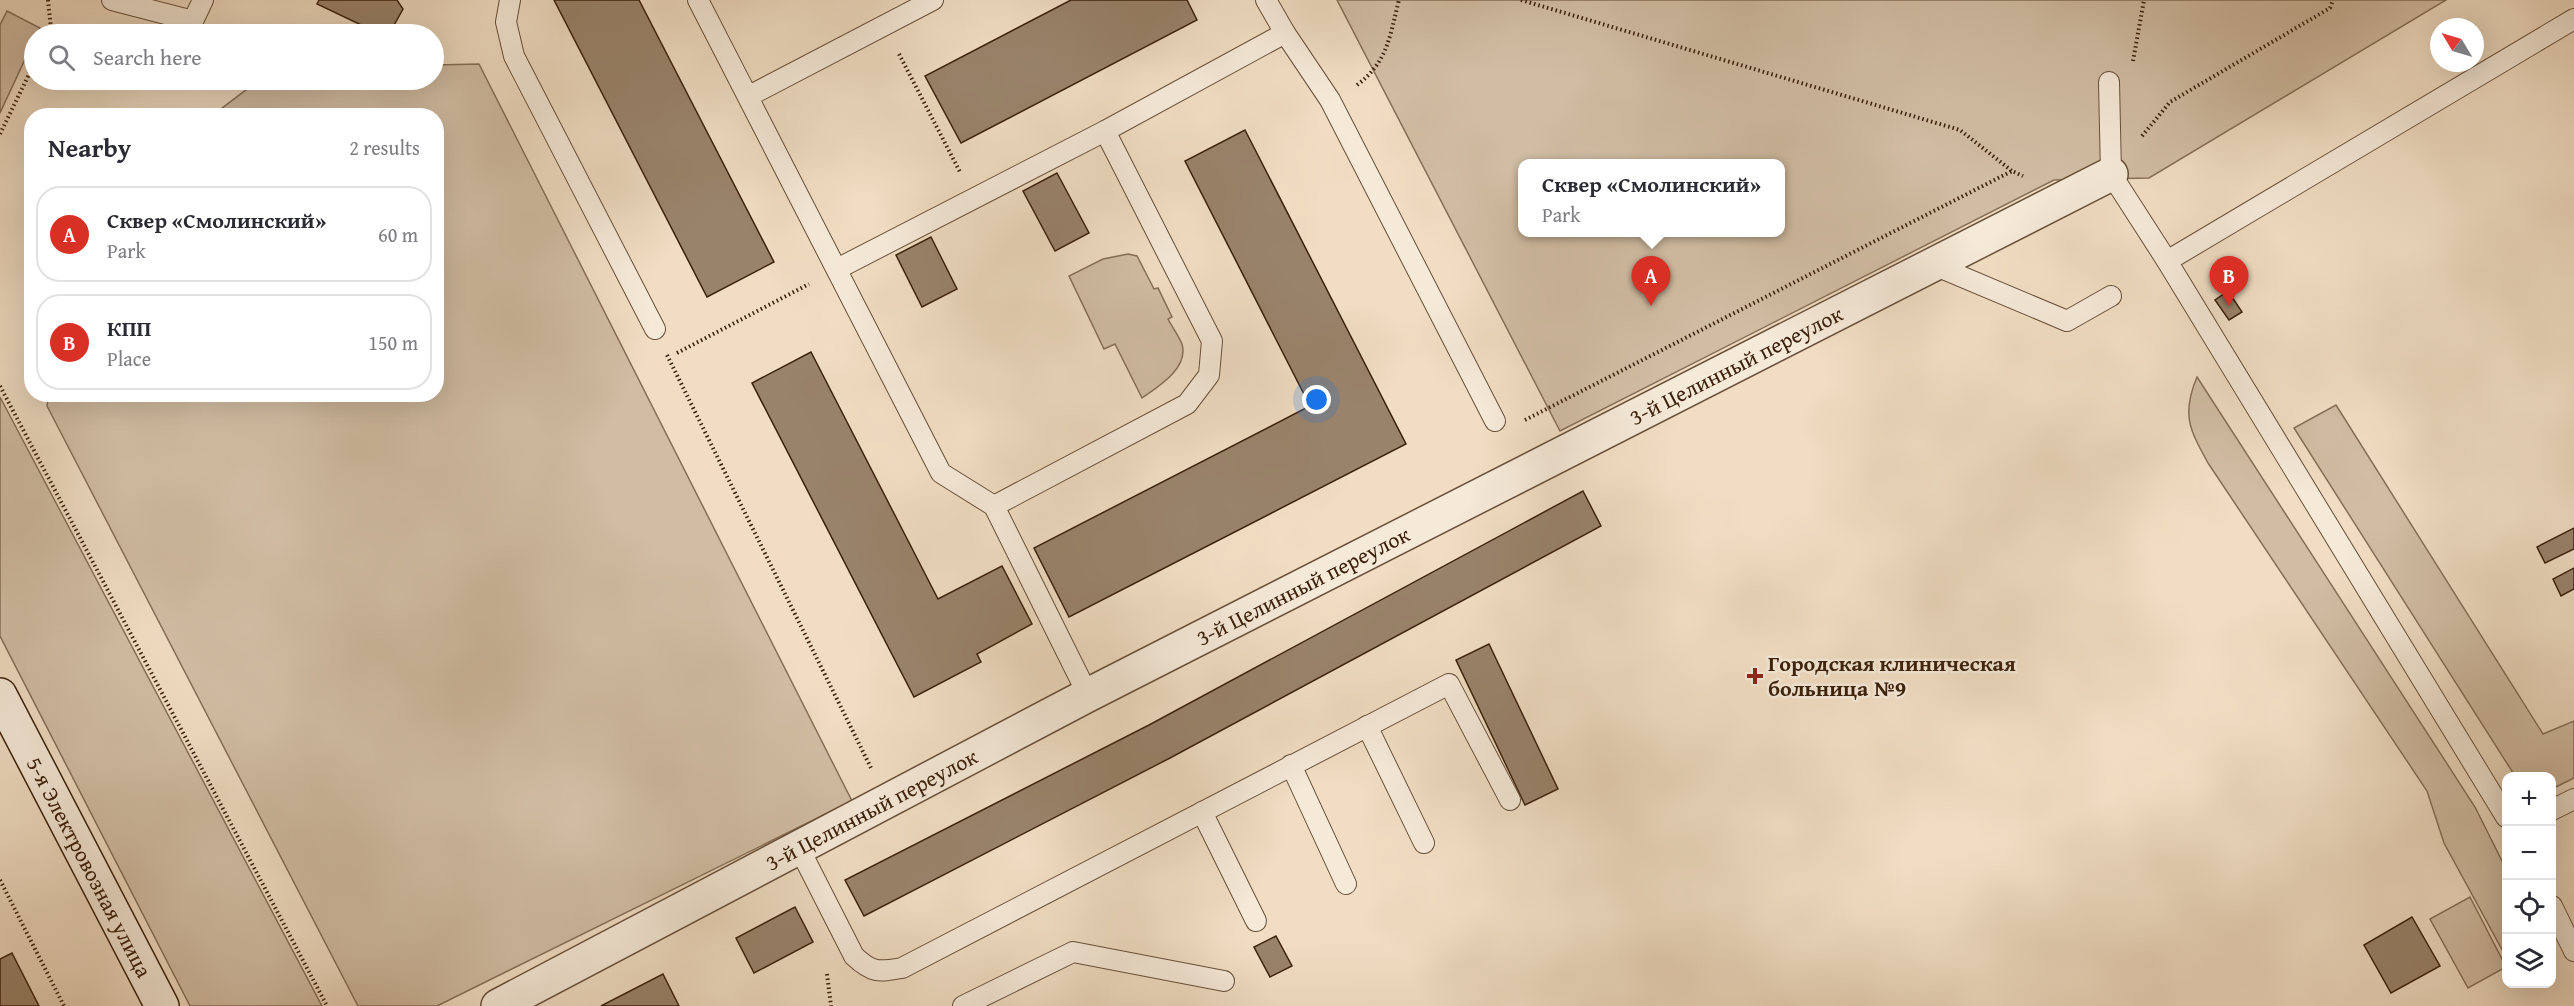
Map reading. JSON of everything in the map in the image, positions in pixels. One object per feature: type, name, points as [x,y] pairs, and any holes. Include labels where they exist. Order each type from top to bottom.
[{"type":"street","name":"3-й Целинный переулок","points":[[498,1006],[1088,695],[2111,174]]},
{"type":"street","name":"5-я Электровозная улица","points":[[0,695],[162,1006]]},
{"type":"lane","points":[[112,0],[193,21],[203,0]]},
{"type":"lane","points":[[510,0],[506,22],[514,56],[655,329]]},
{"type":"lane","points":[[698,0],[941,473],[994,506],[1088,695]]},
{"type":"lane","points":[[749,96],[933,0]]},
{"type":"lane","points":[[1266,0],[1329,100],[1495,421]]},
{"type":"lane","points":[[2167,261],[2574,20]]},
{"type":"lane","points":[[837,270],[1285,33]]},
{"type":"lane","points":[[2109,82],[2111,174],[2167,261],[2502,811]]},
{"type":"lane","points":[[994,506],[1187,404],[1209,375],[1212,341],[1105,130]]},
{"type":"lane","points":[[1934,265],[2067,321],[2111,296]]},
{"type":"lane","points":[[799,848],[854,956],[866,968],[879,972],[902,968],[1449,684],[1510,800]]},
{"type":"lane","points":[[1367,726],[1424,843]]},
{"type":"lane","points":[[1291,765],[1346,884]]},
{"type":"lane","points":[[2556,808],[2574,799]]},
{"type":"lane","points":[[1202,812],[1256,921]]},
{"type":"lane","points":[[2556,914],[2574,951]]},
{"type":"lane","points":[[963,1006],[1072,952],[1224,981]]},
{"type":"path","points":[[48,0],[50,24]]},
{"type":"path","points":[[1329,100],[1368,77],[1386,54],[1399,0]]},
{"type":"path","points":[[1521,0],[1960,130],[2012,171]]},
{"type":"path","points":[[2133,61],[2144,0]]},
{"type":"path","points":[[2111,174],[2170,102],[2330,8],[2333,0]]},
{"type":"path","points":[[884,26],[975,199]]},
{"type":"path","points":[[0,134],[24,85]]},
{"type":"path","points":[[668,357],[837,270]]},
{"type":"path","points":[[655,329],[887,801]]},
{"type":"path","points":[[0,386],[327,1006]]},
{"type":"path","points":[[0,880],[64,1006]]},
{"type":"shaded area","points":[[1337,0],[2446,0],[2149,178],[2054,180],[1560,431]]},
{"type":"shaded area","points":[[7,11],[32,24],[24,24],[24,61],[0,113],[0,25]]},
{"type":"shaded area","points":[[479,64],[852,801],[437,1006],[358,1006],[47,406],[48,402],[444,402],[444,108],[222,108],[246,90],[444,90],[444,65]]},
{"type":"shaded area","points":[[1128,254],[1137,256],[1154,289],[1158,288],[1172,317],[1168,319],[1181,341],[1183,353],[1177,369],[1171,376],[1142,398],[1115,344],[1104,349],[1069,276],[1103,259]]},
{"type":"shaded area","points":[[2197,377],[2475,807],[2502,861],[2502,950],[2444,843],[2427,791],[2208,463],[2190,422],[2189,402]]},
{"type":"shaded area","points":[[0,397],[322,1006],[190,1006],[0,636]]},
{"type":"shaded area","points":[[2336,405],[2543,734],[2574,721],[2574,778],[2556,787],[2556,772],[2512,772],[2294,428]]},
{"type":"shaded area","points":[[2470,897],[2502,959],[2502,969],[2468,988],[2430,919]]},
{"type":"building","points":[[319,0],[397,0],[403,9],[395,24],[359,24],[317,4]]},
{"type":"building","points":[[554,0],[639,0],[774,262],[707,297]]},
{"type":"building","points":[[1071,0],[1187,0],[1197,20],[961,143],[925,76]]},
{"type":"building","points":[[1245,130],[1406,444],[1069,617],[1034,548],[1310,406],[1185,161]]},
{"type":"building","points":[[1057,173],[1089,233],[1055,251],[1023,191]]},
{"type":"building","points":[[931,237],[957,289],[922,307],[896,255]]},
{"type":"building","points":[[2228,291],[2242,312],[2229,320],[2215,300]]},
{"type":"building","points":[[811,352],[938,599],[1002,566],[1032,624],[977,654],[981,662],[914,697],[752,383]]},
{"type":"building","points":[[1583,491],[1601,526],[1170,758],[864,916],[845,880],[1149,725]]},
{"type":"building","points":[[2574,528],[2574,549],[2545,563],[2537,547]]},
{"type":"building","points":[[2574,568],[2574,589],[2561,596],[2553,579]]},
{"type":"building","points":[[1489,644],[1558,789],[1525,805],[1456,660]]},
{"type":"building","points":[[795,907],[813,942],[754,973],[736,938]]},
{"type":"building","points":[[2412,917],[2440,966],[2391,993],[2364,945]]},
{"type":"building","points":[[1276,936],[1292,966],[1270,977],[1254,947]]},
{"type":"building","points":[[12,953],[39,1006],[0,1006],[0,959]]},
{"type":"building","points":[[663,974],[679,1006],[601,1006]]},
{"type":"place","name":"Сквер «Смолинский»","points":[[1651,306]]},
{"type":"place","name":"КПП","points":[[2229,306]]},
{"type":"place","name":"Городская клиническая больница №9","points":[[1755,676]]}]
